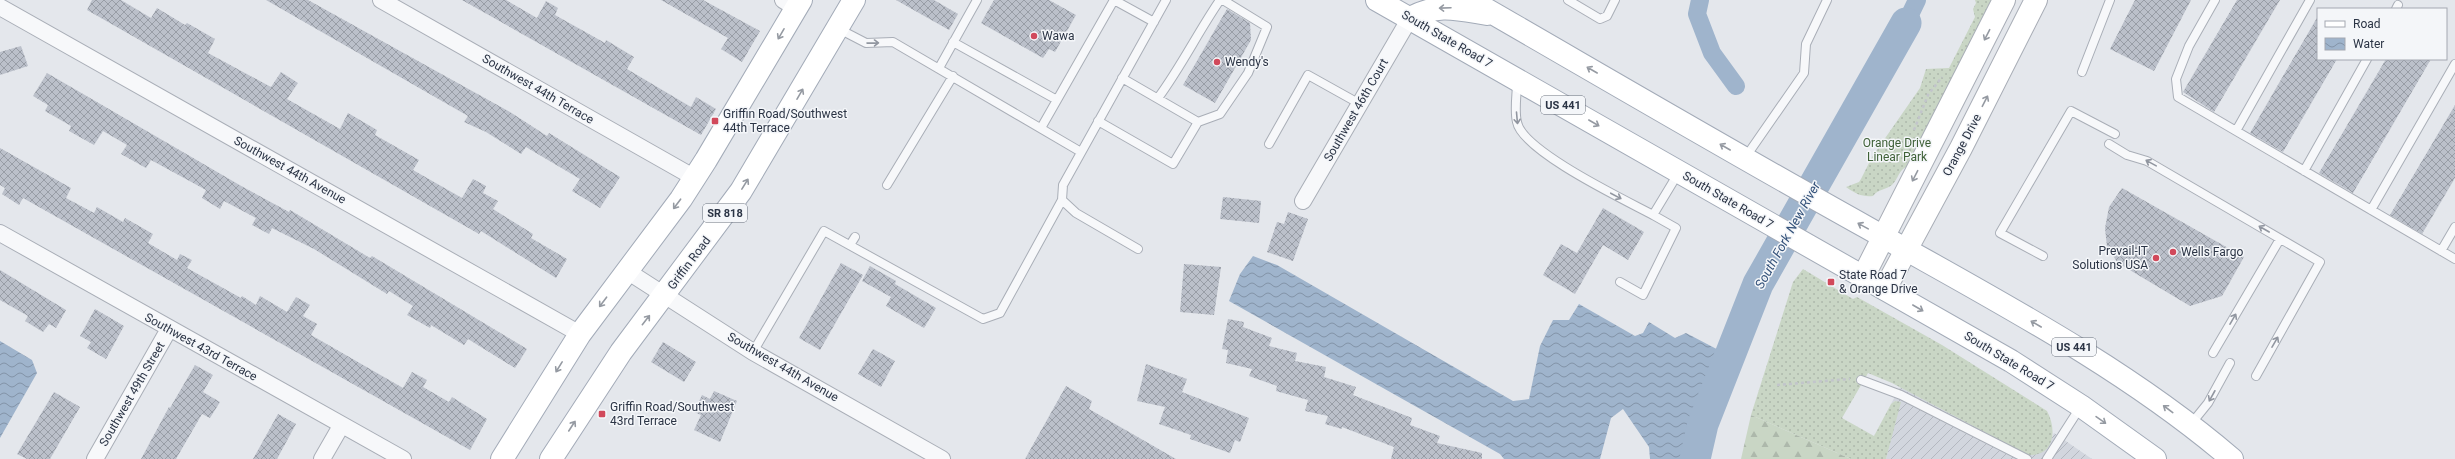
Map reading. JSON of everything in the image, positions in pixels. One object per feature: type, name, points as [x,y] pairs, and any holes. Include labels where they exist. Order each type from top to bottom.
[{"type":"main road","name":"Griffin Road","points":[[551,459],[621,352],[665,295],[741,191],[854,0]]},
{"type":"main road","name":"South State Road 7","points":[[1377,0],[2011,361],[2081,406],[2155,459]]},
{"type":"main road","name":"US 441","points":[[1470,0],[1770,174],[1884,237],[2108,367],[2190,425],[2232,459]]},
{"type":"main road","points":[[1863,277],[2004,0]]},
{"type":"main road","points":[[2007,0],[2007,15],[2015,41]]},
{"type":"main road","name":"Orange Drive","points":[[1884,289],[1906,250],[2036,0]]},
{"type":"main road","points":[[502,459],[580,334],[695,178],[793,3]]},
{"type":"main road","points":[[1410,18],[1425,10],[1448,7],[1498,16]]},
{"type":"street","name":"Southwest 44th Terrace","points":[[381,0],[695,178]]},
{"type":"street","name":"Southwest 44th Avenue","points":[[0,7],[580,334]]},
{"type":"street","name":"Southwest 46th Court","points":[[1303,201],[1410,18]]},
{"type":"street","name":"Southwest 43rd Terrace","points":[[0,234],[341,426],[403,459]]},
{"type":"street","name":"Southwest 44th Avenue","points":[[627,271],[753,352],[942,459]]},
{"type":"street","name":"Southwest 49th Street","points":[[95,459],[169,329]]},
{"type":"street","points":[[322,459],[341,426]]},
{"type":"lane","points":[[939,68],[977,0]]},
{"type":"lane","points":[[1041,128],[1114,0],[1154,22]]},
{"type":"lane","points":[[753,352],[824,231],[983,319],[1000,313],[1062,200],[1062,185],[1166,0]]},
{"type":"lane","points":[[1158,98],[1173,77],[1200,28],[1220,0]]},
{"type":"lane","points":[[1098,121],[1174,164],[1198,122],[1220,114],[1248,73],[1268,27],[1223,0]]},
{"type":"lane","points":[[1568,0],[1600,19],[1607,16],[1615,0]]},
{"type":"lane","points":[[1744,159],[1804,73],[1806,44],[1828,0]]},
{"type":"lane","points":[[2082,72],[2110,0]]},
{"type":"lane","points":[[2215,0],[2189,46],[2176,79],[2178,97],[2455,258]]},
{"type":"lane","points":[[2236,131],[2310,0]]},
{"type":"lane","points":[[838,28],[866,43],[893,42],[1080,152]]},
{"type":"lane","points":[[953,42],[1057,100]]},
{"type":"lane","points":[[2304,171],[2366,60]]},
{"type":"lane","points":[[2371,210],[2455,64]]},
{"type":"lane","points":[[1269,144],[1308,75],[1360,104]]},
{"type":"lane","points":[[887,185],[953,76]]},
{"type":"lane","points":[[1122,78],[1198,122]]},
{"type":"lane","points":[[1517,79],[1517,122],[1525,139],[1579,176],[1676,228],[1643,295],[1620,282]]},
{"type":"lane","points":[[2043,256],[2000,233],[2071,111],[2115,134]]},
{"type":"lane","points":[[2109,144],[2127,155],[2146,161],[2320,262],[2256,376]]},
{"type":"lane","points":[[1653,216],[1679,171]]},
{"type":"lane","points":[[1062,200],[1076,213],[1138,249]]},
{"type":"lane","points":[[2441,250],[2455,227]]},
{"type":"lane","points":[[850,245],[855,237]]},
{"type":"lane","points":[[2213,353],[2280,238]]},
{"type":"lane","points":[[2190,425],[2208,403],[2230,363]]},
{"type":"lane","points":[[1861,380],[1908,398],[2027,459]]},
{"type":"lane","points":[[2047,459],[2081,406]]},
{"type":"path","points":[[1777,384],[1838,379],[1861,380]]},
{"type":"shaded area","points":[[1900,387],[2028,455],[2050,442],[2054,433],[2092,459],[1886,459],[1900,402],[1895,401],[1891,404]]},
{"type":"green space","name":"Orange Drive Linear Park","points":[[1975,0],[1996,0],[1908,166],[1900,172],[1892,185],[1877,192],[1873,196],[1856,193],[1846,187],[1859,182],[1872,157],[1920,88],[1926,69],[1949,68],[1975,17],[1973,9],[1976,3]]},
{"type":"green space","points":[[1803,269],[1853,299],[1857,297],[1942,345],[2047,411],[2053,433],[2049,447],[2044,452],[2028,455],[1892,383],[1868,373],[1842,418],[1874,436],[1891,404],[1895,401],[1901,402],[1886,459],[1851,459],[1751,415],[1793,282]]},
{"type":"green space","points":[[1751,415],[1851,459],[1741,459]]},
{"type":"water","points":[[1253,256],[1277,265],[1513,401],[1529,399],[1540,346],[1553,320],[1569,320],[1579,304],[1635,336],[1643,333],[1649,322],[1675,338],[1686,333],[1730,356],[1703,424],[1683,459],[1650,459],[1649,447],[1623,409],[1611,418],[1600,459],[1504,459],[1500,454],[1229,301],[1240,274]]},
{"type":"water","points":[[0,341],[32,360],[37,373],[0,438]]},
{"type":"building","points":[[92,0],[121,0],[151,18],[157,8],[185,25],[187,23],[215,39],[208,53],[271,87],[281,72],[298,83],[287,99],[340,129],[348,113],[377,130],[375,135],[419,160],[413,170],[462,198],[473,179],[486,186],[483,193],[498,201],[493,209],[533,234],[531,238],[567,259],[556,278],[481,231],[479,234],[87,10]]},
{"type":"building","points":[[266,0],[308,0],[510,112],[547,136],[549,133],[620,177],[600,208],[572,191],[580,179],[526,147],[521,154],[486,132],[464,122],[468,116]]},
{"type":"building","points":[[462,0],[506,0],[537,18],[546,1],[558,8],[555,15],[605,43],[606,40],[634,57],[627,69],[691,107],[696,97],[716,109],[701,135]]},
{"type":"building","points":[[661,0],[703,0],[760,31],[742,62],[721,49],[728,38]]},
{"type":"building","points":[[896,0],[934,0],[958,14],[949,30]]},
{"type":"building","name":"Wawa","points":[[994,0],[1049,0],[1076,15],[1055,52],[1049,49],[1043,58],[981,23]]},
{"type":"building","points":[[2135,0],[2191,0],[2154,71],[2110,49]]},
{"type":"building","points":[[2237,0],[2280,0],[2214,112],[2183,92]]},
{"type":"building","name":"Wendy's","points":[[1227,9],[1250,23],[1251,40],[1215,103],[1183,85]]},
{"type":"building","points":[[2317,18],[2317,60],[2336,60],[2283,152],[2250,133]]},
{"type":"building","points":[[21,46],[28,66],[0,75],[0,52]]},
{"type":"building","points":[[2385,60],[2430,60],[2353,193],[2319,173]]},
{"type":"building","points":[[47,73],[243,187],[289,212],[290,210],[370,258],[372,256],[527,349],[515,368],[468,339],[464,345],[431,325],[430,328],[407,315],[413,306],[389,291],[387,294],[314,249],[272,228],[269,234],[252,225],[256,218],[224,201],[220,209],[202,198],[206,190],[151,160],[146,168],[121,154],[127,145],[103,131],[94,145],[69,131],[71,126],[45,111],[48,105],[33,96]]},
{"type":"building","points":[[2455,105],[2455,178],[2422,234],[2390,215]]},
{"type":"building","points":[[0,148],[71,188],[66,198],[94,213],[97,207],[123,222],[125,218],[153,234],[148,243],[177,260],[180,254],[192,260],[187,268],[241,298],[242,296],[256,305],[260,296],[287,312],[296,297],[310,305],[303,316],[317,324],[311,335],[403,388],[412,372],[427,380],[423,387],[449,402],[452,397],[487,419],[470,450],[23,198],[19,205],[2,194],[5,188],[0,185]]},
{"type":"building","name":"Wells Fargo","points":[[2122,188],[2244,257],[2222,296],[2190,306],[2118,263],[2107,247],[2105,228],[2109,207]]},
{"type":"building","points":[[1223,197],[1261,201],[1259,223],[1220,219]]},
{"type":"building","points":[[1603,208],[1644,232],[1628,260],[1603,245],[1575,294],[1543,275],[1561,244],[1577,253]]},
{"type":"building","points":[[1288,212],[1308,219],[1293,261],[1267,252],[1277,222],[1284,224]]},
{"type":"building","points":[[841,263],[863,275],[820,350],[799,338]]},
{"type":"building","points":[[1184,264],[1221,267],[1214,315],[1180,312]]},
{"type":"building","points":[[870,266],[896,281],[895,284],[936,308],[924,328],[886,306],[891,297],[862,281]]},
{"type":"building","points":[[0,270],[66,310],[56,328],[49,324],[43,332],[25,321],[28,316],[0,300]]},
{"type":"building","points":[[95,309],[124,326],[106,359],[87,348],[91,342],[80,336]]},
{"type":"building","points":[[1228,319],[1244,322],[1243,327],[1272,338],[1269,346],[1297,353],[1295,361],[1326,367],[1324,377],[1356,387],[1353,395],[1412,418],[1410,425],[1440,436],[1437,443],[1482,453],[1482,459],[1391,459],[1394,447],[1342,427],[1342,429],[1325,424],[1328,416],[1305,411],[1308,400],[1276,391],[1277,386],[1249,376],[1252,369],[1226,363],[1228,350],[1222,349]]},
{"type":"building","points":[[663,342],[696,362],[684,382],[651,362]]},
{"type":"building","points":[[873,349],[895,361],[881,387],[858,374]]},
{"type":"building","points":[[1146,364],[1187,379],[1182,392],[1249,418],[1240,442],[1235,440],[1230,453],[1190,439],[1191,435],[1159,424],[1165,407],[1137,401]]},
{"type":"building","points":[[195,365],[213,375],[203,392],[220,402],[210,418],[202,414],[176,459],[141,459],[169,407],[170,408]]},
{"type":"building","points":[[1066,386],[1092,401],[1089,409],[1176,459],[1025,459]]},
{"type":"building","points":[[714,391],[737,401],[720,442],[694,430],[701,415],[694,412],[702,395],[710,399]]},
{"type":"building","points":[[54,392],[80,407],[50,459],[27,459],[17,454]]},
{"type":"building","points":[[278,414],[296,424],[277,459],[253,459]]},
{"type":"waterway","points":[[1700,0],[1697,14],[1712,53],[1736,86]]},
{"type":"waterway","points":[[1906,23],[1917,0]]},
{"type":"waterway","name":"South Fork New River","points":[[1695,459],[1703,424],[1758,284],[1906,23]]},
{"type":"place","name":"Wawa","points":[[1034,36]]},
{"type":"place","name":"Wendy's","points":[[1217,62]]},
{"type":"place","name":"Griffin Road/Southwest 44th Terrace","points":[[715,121]]},
{"type":"place","name":"Wells Fargo","points":[[2173,252]]},
{"type":"place","name":"Prevail-IT Solutions USA","points":[[2156,258]]},
{"type":"place","name":"State Road 7 & Orange Drive","points":[[1831,282]]},
{"type":"place","name":"Griffin Road/Southwest 43rd Terrace","points":[[602,414]]}]
